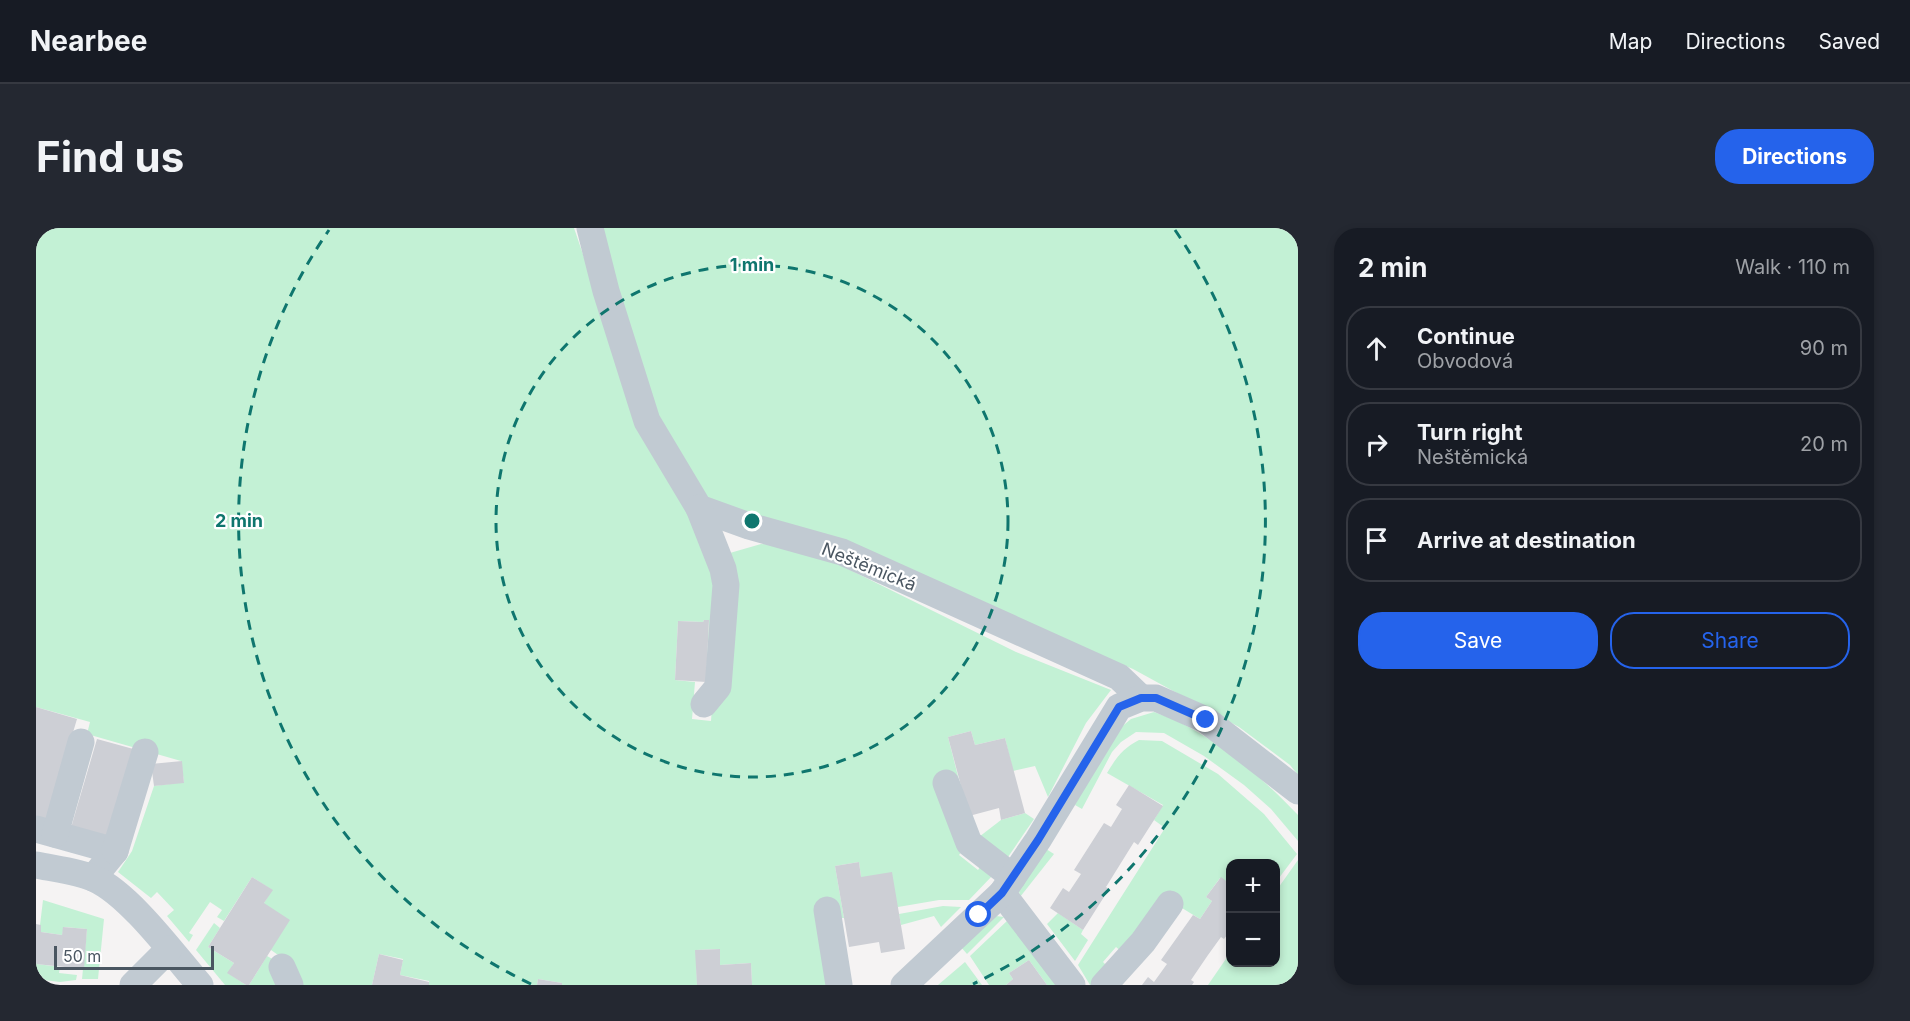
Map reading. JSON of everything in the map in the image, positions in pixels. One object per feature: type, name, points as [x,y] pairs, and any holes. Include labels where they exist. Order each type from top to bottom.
[{"type":"street","points":[[590,228],[606,291],[646,421],[699,508],[723,569],[726,585],[718,687],[704,704]]},
{"type":"street","name":"Neštěmická","points":[[699,508],[750,526],[842,552],[1119,677],[1148,698],[1206,720],[1298,791]]},
{"type":"street","points":[[904,985],[1008,885],[1119,707],[1148,698]]},
{"type":"street","points":[[81,742],[46,831],[115,851]]},
{"type":"street","points":[[93,878],[115,851],[145,752]]},
{"type":"street","points":[[946,783],[969,843],[1008,885],[1072,985]]},
{"type":"street","points":[[36,865],[93,878],[113,888],[200,985]]},
{"type":"street","points":[[1104,985],[1143,942],[1170,904]]},
{"type":"street","points":[[827,910],[839,985]]},
{"type":"street","points":[[133,985],[169,949]]},
{"type":"green space","points":[[36,228],[574,228],[641,424],[717,570],[706,684],[709,620],[703,622],[678,621],[675,680],[695,682],[692,719],[711,721],[723,555],[761,544],[781,545],[836,563],[1016,652],[1111,690],[1086,723],[1048,797],[1035,766],[1013,771],[1005,738],[975,745],[971,731],[948,737],[961,788],[965,847],[959,855],[978,870],[983,863],[993,875],[969,900],[939,900],[898,907],[861,877],[859,862],[835,866],[844,918],[835,918],[832,985],[752,985],[751,963],[720,965],[719,949],[696,950],[697,985],[562,985],[562,983],[538,979],[537,985],[429,985],[429,981],[400,975],[403,959],[379,954],[372,985],[299,985],[291,964],[271,950],[264,903],[272,890],[252,877],[224,921],[217,917],[222,910],[210,902],[189,933],[193,935],[189,942],[167,916],[174,910],[157,892],[151,898],[118,872],[132,851],[154,786],[184,782],[181,761],[87,734],[90,722],[36,707]]},
{"type":"green space","points":[[600,228],[1298,228],[1298,775],[1290,765],[1239,727],[1133,669],[871,559],[720,509],[693,484],[651,413]]},
{"type":"green space","points":[[1154,712],[1194,730],[1213,742],[1267,784],[1298,815],[1298,841],[1271,809],[1244,785],[1204,756],[1164,733],[1136,732],[1121,742],[1112,752],[1082,809],[1075,805],[1108,738],[1131,719]]},
{"type":"green space","points":[[1139,740],[1162,741],[1218,774],[1264,814],[1297,854],[1280,877],[1280,859],[1226,859],[1226,882],[1220,878],[1206,897],[1212,901],[1200,919],[1177,905],[1123,953],[1116,947],[1103,962],[1110,969],[1098,981],[1090,985],[1078,965],[1165,828],[1154,820],[1163,805],[1107,773],[1120,754]]},
{"type":"green space","points":[[1025,813],[1034,819],[1008,857],[975,840],[1001,820]]},
{"type":"green space","points":[[1046,849],[1054,854],[1020,897],[1019,891]]},
{"type":"green space","points":[[1298,860],[1298,985],[1208,985],[1226,959],[1226,967],[1280,967],[1280,885]]},
{"type":"green space","points":[[43,900],[104,919],[98,979],[82,979],[87,929],[64,927],[62,935],[41,932]]},
{"type":"green space","points":[[943,906],[961,907],[941,927],[934,916],[901,925],[899,914]]},
{"type":"green space","points":[[1058,913],[1083,930],[1081,934],[1088,940],[1075,961],[1047,924]]},
{"type":"green space","points":[[996,916],[1004,917],[967,954],[961,947]]},
{"type":"green space","points":[[1008,920],[1059,985],[1047,985],[1029,960],[1009,973],[1013,979],[1006,985],[989,985],[970,956]]},
{"type":"green space","points":[[214,923],[220,928],[208,947],[234,963],[228,973],[246,985],[225,985],[196,950]]},
{"type":"green space","points":[[267,956],[276,961],[281,985],[249,985]]},
{"type":"green space","points":[[36,960],[37,964],[60,967],[59,973],[77,975],[76,980],[60,982],[36,979]]},
{"type":"green space","points":[[965,962],[982,985],[938,985]]},
{"type":"building","points":[[709,620],[706,682],[675,680],[678,621],[703,622]]},
{"type":"building","points":[[36,707],[77,719],[46,823],[36,821]]},
{"type":"building","points":[[971,731],[975,745],[1005,738],[1025,813],[1001,820],[999,808],[969,816],[948,737]]},
{"type":"building","points":[[97,739],[137,750],[110,844],[70,831]]},
{"type":"building","points":[[182,761],[184,783],[154,786],[151,764]]},
{"type":"building","points":[[1129,785],[1163,806],[1138,845],[1134,842],[1106,887],[1109,889],[1083,930],[1050,908],[1063,888],[1069,892],[1081,874],[1074,870],[1104,823],[1111,827],[1122,809],[1116,805]]},
{"type":"building","points":[[859,862],[861,877],[892,872],[905,949],[881,953],[879,942],[849,947],[835,866]]},
{"type":"building","points":[[252,877],[273,890],[264,903],[290,920],[249,985],[246,985],[227,973],[234,963],[208,947]]},
{"type":"building","points":[[1221,877],[1226,881],[1226,936],[1224,939],[1221,937],[1208,955],[1191,980],[1194,982],[1192,985],[1142,985],[1148,977],[1154,982],[1167,964],[1161,960],[1193,915],[1200,919],[1212,901],[1206,897]]},
{"type":"building","points":[[36,924],[41,925],[41,932],[62,935],[63,927],[87,929],[84,969],[36,964]]},
{"type":"building","points":[[720,949],[720,965],[751,963],[752,985],[697,985],[695,950]]},
{"type":"building","points":[[379,954],[403,960],[400,975],[429,982],[429,985],[372,985]]},
{"type":"building","points":[[1029,960],[1047,985],[1006,985],[1013,979],[1009,973]]},
{"type":"building","points":[[538,979],[562,983],[562,985],[537,985]]},
{"type":"route","points":[[979,915],[1002,893],[1038,840],[1119,707],[1141,698],[1156,698],[1206,720]]}]
